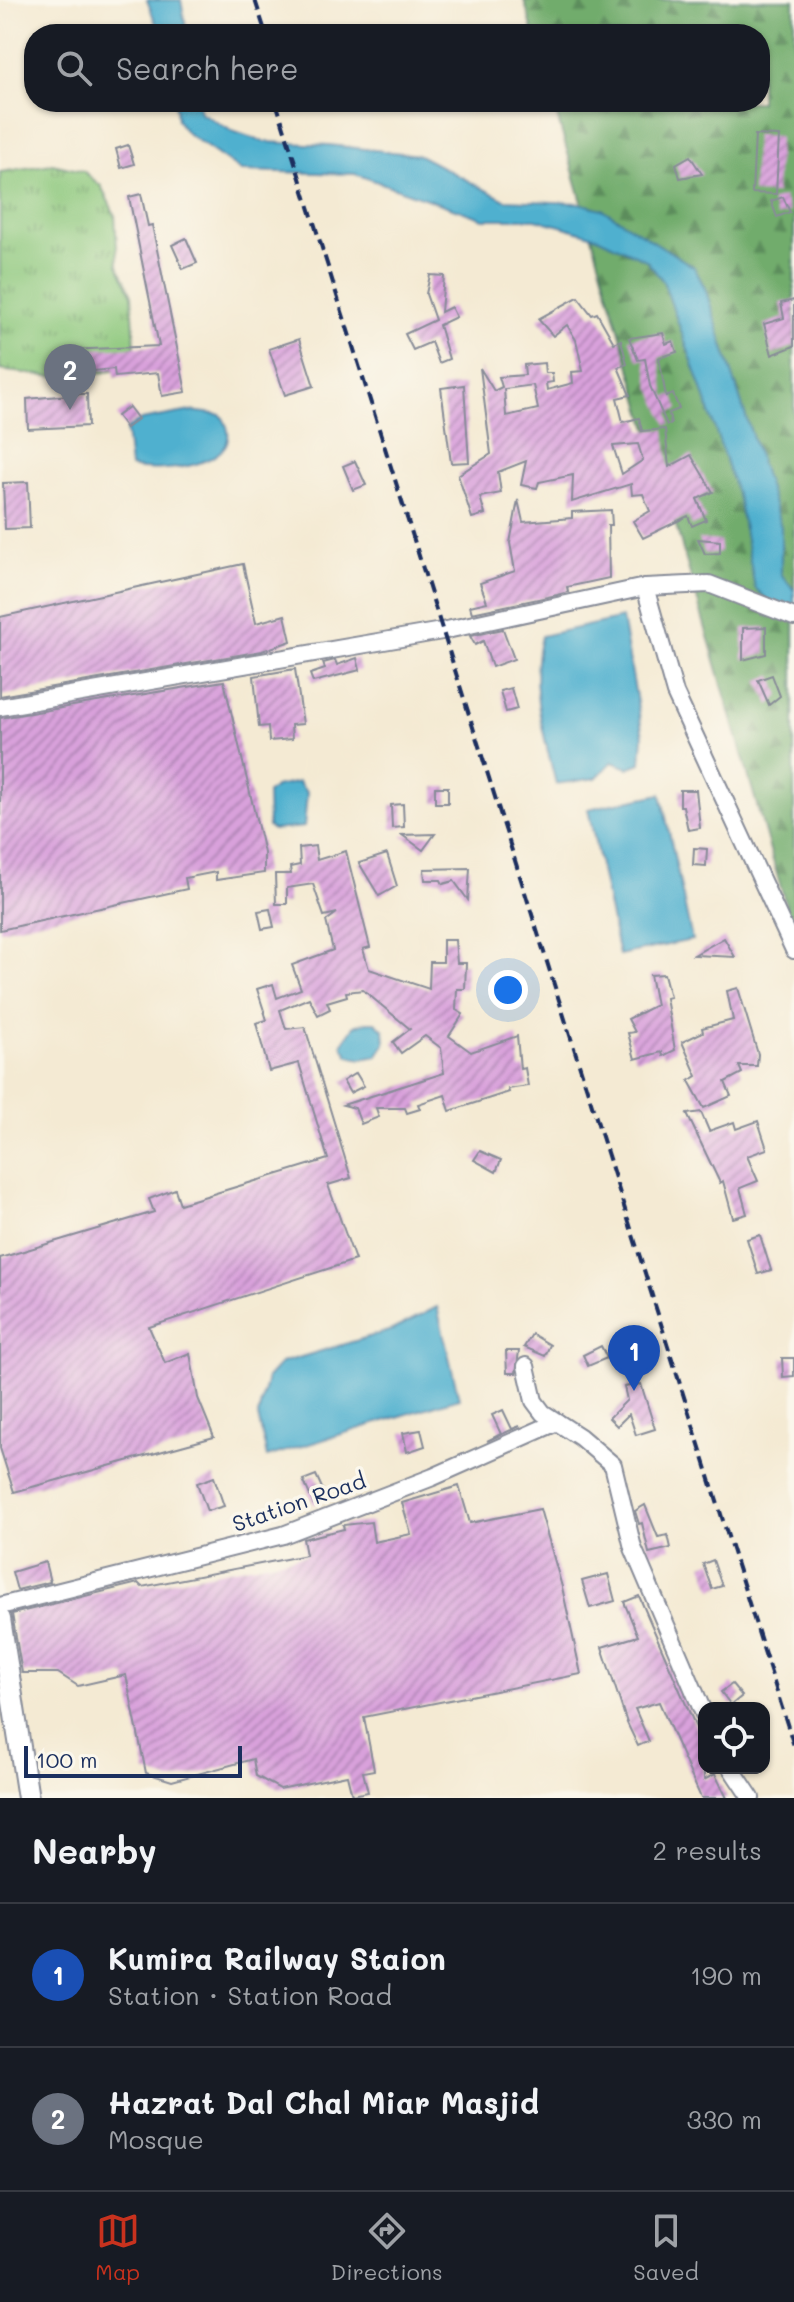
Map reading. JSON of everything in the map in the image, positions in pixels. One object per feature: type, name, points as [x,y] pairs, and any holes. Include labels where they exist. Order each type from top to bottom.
[{"type":"street","points":[[0,707],[442,631],[645,587],[709,584],[794,617]]},
{"type":"street","points":[[645,587],[675,693],[794,950]]},
{"type":"street","points":[[526,1366],[534,1401],[613,1465],[633,1548],[699,1702]]},
{"type":"street","name":"Station Road","points":[[0,1606],[283,1535],[433,1477],[557,1422]]},
{"type":"street","points":[[0,1619],[28,1798]]},
{"type":"street","points":[[735,1774],[751,1798]]},
{"type":"green space","points":[[524,0],[794,0],[794,933],[556,112],[770,112],[770,24],[531,24]]},
{"type":"green space","points":[[52,164],[83,171],[101,186],[115,215],[118,265],[132,295],[135,348],[115,370],[71,379],[0,370],[0,172]]},
{"type":"water","points":[[147,0],[181,0],[185,24],[156,24]]},
{"type":"water","points":[[176,112],[200,112],[232,131],[264,142],[329,145],[419,155],[505,200],[579,203],[602,209],[694,267],[705,288],[781,527],[781,574],[794,590],[794,611],[772,604],[755,588],[739,502],[701,386],[663,281],[646,260],[595,236],[536,219],[484,219],[355,174],[241,171],[187,133],[177,120]]},
{"type":"water","points":[[191,411],[221,415],[228,432],[225,445],[215,456],[181,467],[130,467],[126,430],[141,420]]},
{"type":"water","points":[[622,618],[643,736],[641,763],[628,768],[612,762],[596,778],[556,784],[537,692],[537,655],[541,636]]},
{"type":"water","points":[[298,782],[307,793],[304,827],[273,830],[268,827],[267,793],[275,787]]},
{"type":"water","points":[[661,794],[692,940],[619,955],[588,809]]},
{"type":"water","points":[[375,1022],[384,1030],[385,1044],[377,1056],[361,1059],[349,1056],[342,1045],[354,1026]]},
{"type":"water","points":[[437,1307],[459,1398],[267,1457],[258,1416],[267,1378],[281,1363],[392,1330]]},
{"type":"building","points":[[755,135],[779,136],[776,194],[752,193]]},
{"type":"building","points":[[128,145],[134,164],[121,168],[116,149]]},
{"type":"building","points":[[690,156],[702,174],[680,178],[676,164]]},
{"type":"building","points":[[141,194],[148,226],[152,225],[186,392],[162,396],[158,373],[115,377],[114,369],[71,373],[68,350],[159,346],[129,197]]},
{"type":"building","points":[[783,197],[790,212],[777,217],[771,201]]},
{"type":"building","points":[[186,238],[197,263],[183,269],[172,245]]},
{"type":"building","points":[[430,275],[444,276],[441,312],[451,307],[456,317],[439,325],[449,359],[439,363],[431,342],[413,350],[405,334],[435,320],[426,294]]},
{"type":"building","points":[[578,297],[592,315],[597,313],[614,343],[621,340],[627,364],[618,367],[630,395],[617,398],[623,422],[639,418],[642,431],[665,429],[669,467],[691,455],[713,492],[697,499],[706,520],[692,526],[688,516],[643,538],[633,521],[650,511],[643,494],[632,495],[631,484],[572,502],[573,475],[539,482],[537,488],[521,485],[526,461],[498,472],[501,493],[480,497],[485,514],[472,518],[458,475],[491,454],[480,368],[494,391],[502,387],[499,377],[525,375],[524,365],[544,363],[545,373],[552,373],[553,382],[546,383],[547,390],[573,383],[572,372],[583,371],[576,340],[567,325],[553,336],[538,319]],"holes":[[[533,385],[538,409],[506,416],[504,389]],[[638,444],[643,460],[622,474],[613,446]]]},
{"type":"building","points":[[794,300],[794,346],[772,355],[764,324],[784,318],[781,303]]},
{"type":"building","points":[[663,333],[666,344],[673,341],[677,352],[659,358],[666,397],[673,394],[679,409],[669,413],[671,424],[667,425],[650,386],[645,359],[638,360],[629,338]]},
{"type":"building","points":[[299,339],[314,386],[285,395],[269,349]]},
{"type":"building","points":[[464,385],[469,462],[451,463],[441,388]]},
{"type":"building","points":[[87,394],[88,426],[28,429],[27,399]]},
{"type":"building","points":[[129,407],[138,419],[126,428],[117,416]]},
{"type":"building","points":[[355,461],[366,485],[353,490],[343,466]]},
{"type":"building","points":[[28,482],[30,528],[5,529],[3,483]]},
{"type":"building","points":[[518,500],[523,522],[572,518],[572,512],[611,510],[612,525],[608,525],[609,578],[567,587],[568,592],[557,595],[472,613],[470,606],[487,602],[480,583],[515,571],[510,543]]},
{"type":"building","points":[[698,539],[720,541],[720,553],[705,554]]},
{"type":"building","points":[[243,564],[256,623],[285,615],[291,641],[262,651],[0,696],[0,617]]},
{"type":"building","points":[[766,627],[766,654],[743,660],[743,628]]},
{"type":"building","points":[[503,629],[514,659],[492,667],[483,641],[475,645],[470,636]]},
{"type":"building","points":[[357,658],[360,670],[313,682],[310,674],[325,669],[323,663],[335,660],[337,665]]},
{"type":"building","points":[[295,669],[303,724],[291,725],[292,739],[269,741],[268,726],[259,727],[254,676]]},
{"type":"building","points":[[772,675],[780,696],[769,705],[758,680]]},
{"type":"building","points":[[224,681],[264,853],[264,873],[216,880],[216,872],[185,878],[187,889],[0,930],[0,718]]},
{"type":"building","points":[[511,688],[517,709],[506,712],[500,691]]},
{"type":"building","points":[[435,787],[448,787],[448,803],[435,803]]},
{"type":"building","points":[[680,790],[696,790],[700,828],[688,830],[683,806],[680,806]]},
{"type":"building","points":[[403,804],[404,827],[392,828],[391,805]]},
{"type":"building","points":[[435,834],[423,850],[402,835]]},
{"type":"building","points":[[315,846],[317,860],[346,851],[370,947],[363,949],[369,969],[429,989],[430,962],[443,962],[443,940],[455,940],[457,963],[466,963],[465,989],[457,989],[456,1010],[463,1014],[449,1036],[471,1052],[517,1036],[520,1069],[525,1068],[528,1086],[508,1089],[509,1092],[450,1111],[445,1095],[418,1104],[420,1109],[407,1113],[405,1108],[376,1108],[379,1117],[361,1124],[355,1108],[343,1105],[444,1073],[441,1048],[425,1036],[401,1053],[393,1042],[410,1029],[363,990],[346,992],[347,996],[327,1002],[330,1009],[318,1015],[309,998],[280,1010],[286,1029],[305,1027],[351,1178],[328,1185],[355,1260],[149,1327],[165,1363],[190,1353],[198,1398],[214,1437],[14,1492],[0,1448],[0,1258],[154,1212],[149,1199],[175,1189],[180,1204],[328,1159],[299,1063],[269,1071],[256,1023],[267,1020],[257,989],[273,984],[277,998],[301,989],[292,965],[333,950],[326,921],[337,913],[324,916],[313,884],[287,888],[287,904],[276,904],[275,874],[291,874],[290,867],[300,865],[299,848]]},
{"type":"building","points":[[694,848],[707,849],[706,866],[693,865]]},
{"type":"building","points":[[387,854],[397,886],[379,896],[359,863]]},
{"type":"building","points":[[470,868],[468,900],[454,881],[443,884],[441,880],[425,880],[424,869]]},
{"type":"building","points":[[270,909],[274,927],[262,929],[258,911]]},
{"type":"building","points":[[724,938],[735,957],[694,955]]},
{"type":"building","points":[[664,974],[670,997],[666,998],[675,1050],[663,1056],[662,1052],[635,1059],[628,1033],[635,1032],[628,1019],[656,1005],[650,975]]},
{"type":"building","points":[[738,988],[758,1054],[757,1066],[739,1066],[742,1073],[725,1082],[731,1096],[704,1108],[689,1081],[697,1076],[682,1042],[703,1032],[702,1028],[733,1020],[727,991]]},
{"type":"building","points":[[356,1073],[364,1086],[350,1093],[343,1081]]},
{"type":"building","points":[[701,1112],[709,1131],[734,1122],[736,1129],[758,1121],[767,1149],[747,1156],[758,1181],[740,1188],[747,1214],[733,1218],[723,1181],[720,1183],[687,1114]]},
{"type":"building","points":[[480,1151],[501,1160],[496,1172],[474,1160]]},
{"type":"building","points":[[760,1235],[771,1270],[758,1274],[747,1239]]},
{"type":"building","points":[[532,1334],[550,1345],[545,1356],[524,1347]]},
{"type":"building","points":[[601,1346],[607,1358],[588,1366],[583,1355]]},
{"type":"building","points":[[506,1351],[519,1351],[516,1373],[507,1373]]},
{"type":"building","points":[[782,1358],[794,1358],[794,1376],[783,1377]]},
{"type":"building","points":[[641,1384],[655,1429],[636,1435],[629,1414],[617,1426],[609,1418],[627,1400],[624,1387]]},
{"type":"building","points":[[503,1410],[512,1429],[520,1426],[487,1441],[501,1434],[492,1415]]},
{"type":"building","points":[[421,1430],[425,1446],[407,1452],[403,1433]]},
{"type":"building","points":[[316,1475],[327,1499],[314,1504],[303,1480]]},
{"type":"building","points":[[214,1477],[224,1506],[207,1511],[197,1483]]},
{"type":"building","points":[[459,1486],[470,1523],[540,1509],[562,1587],[581,1674],[364,1717],[374,1770],[363,1772],[368,1792],[352,1795],[347,1775],[280,1789],[256,1776],[253,1759],[172,1781],[146,1773],[126,1675],[78,1686],[58,1673],[22,1673],[12,1614],[138,1583],[142,1587],[306,1555],[303,1539],[344,1529],[343,1525],[371,1522],[374,1542],[411,1534],[402,1503]]},
{"type":"building","points":[[645,1505],[658,1537],[668,1535],[671,1548],[649,1553],[642,1523],[639,1524],[635,1511]]},
{"type":"building","points":[[713,1560],[722,1586],[712,1589],[703,1564]]},
{"type":"building","points":[[45,1562],[50,1582],[17,1590],[12,1572]]},
{"type":"building","points":[[608,1574],[615,1601],[590,1608],[582,1581]]},
{"type":"building","points":[[639,1596],[698,1732],[698,1774],[704,1774],[704,1780],[715,1774],[727,1798],[701,1798],[659,1702],[635,1709],[649,1741],[638,1746],[627,1723],[602,1647],[638,1636],[624,1602]]},
{"type":"building","points":[[732,1684],[742,1696],[735,1702],[729,1702],[721,1692]]},
{"type":"railway","points":[[255,0],[263,24]]},
{"type":"railway","points":[[279,112],[794,1746]]},
{"type":"place","name":"Hazrat Dal Chal Miar Masjid","points":[[70,410]]},
{"type":"place","name":"Kumira Railway Staion","points":[[634,1391]]}]
